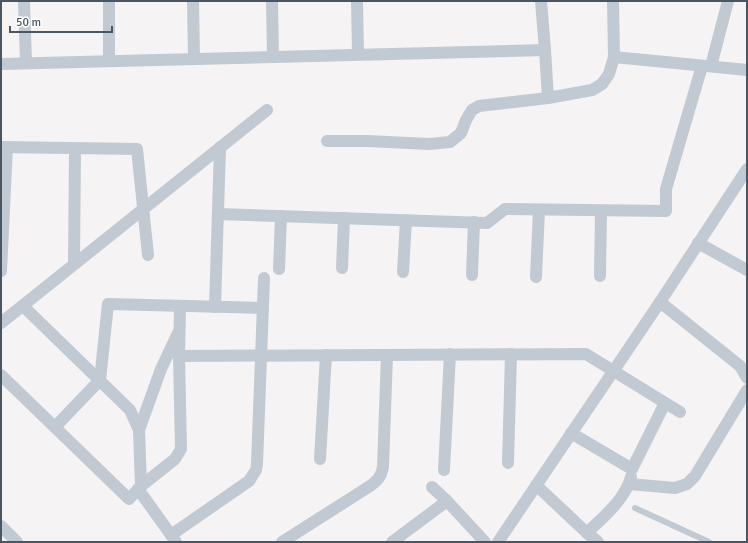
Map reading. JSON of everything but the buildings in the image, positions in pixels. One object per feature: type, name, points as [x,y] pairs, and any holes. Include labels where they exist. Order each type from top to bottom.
[{"type":"street","points":[[24,1],[26,63]]},
{"type":"street","points":[[109,1],[109,61]]},
{"type":"street","points":[[193,1],[194,59]]},
{"type":"street","points":[[272,1],[273,57]]},
{"type":"street","points":[[356,1],[358,54]]},
{"type":"street","points":[[541,1],[548,98]]},
{"type":"street","points":[[327,141],[428,144],[450,142],[461,133],[472,110],[479,106],[548,98],[592,90],[602,84],[609,74],[614,57],[613,1]]},
{"type":"street","points":[[218,214],[487,223],[504,209],[666,211],[666,189],[728,1]]},
{"type":"street","points":[[1,64],[545,50]]},
{"type":"street","points":[[614,57],[747,70]]},
{"type":"street","points":[[1,323],[267,110]]},
{"type":"street","points":[[1,271],[4,147],[137,150],[148,255]]},
{"type":"street","points":[[215,307],[220,147]]},
{"type":"street","points":[[74,264],[75,148]]},
{"type":"street","points":[[498,542],[746,172]]},
{"type":"street","points":[[536,277],[539,210]]},
{"type":"street","points":[[600,210],[600,276]]},
{"type":"street","points":[[279,269],[281,216]]},
{"type":"street","points":[[342,268],[344,218]]},
{"type":"street","points":[[403,272],[406,220]]},
{"type":"street","points":[[472,275],[474,222]]},
{"type":"street","points":[[698,243],[747,270]]},
{"type":"street","points":[[180,330],[161,369],[139,430],[140,487],[173,539],[249,481],[256,470],[264,278]]},
{"type":"street","points":[[660,302],[740,366],[747,378]]},
{"type":"street","points":[[55,427],[100,380],[108,304],[263,308]]},
{"type":"street","points":[[22,306],[130,410],[139,430]]},
{"type":"street","points":[[1,375],[129,499],[140,487],[175,459],[181,449],[179,356],[180,306]]},
{"type":"street","points":[[444,470],[450,354]]},
{"type":"street","points":[[508,463],[511,354]]},
{"type":"street","points":[[179,356],[586,354],[680,412]]},
{"type":"street","points":[[320,460],[326,355]]},
{"type":"street","points":[[282,542],[370,486],[378,480],[382,474],[387,355]]},
{"type":"street","points":[[629,484],[675,488],[687,484],[695,476],[747,390]]},
{"type":"street","points":[[587,533],[619,500],[629,484],[632,470],[665,403]]},
{"type":"street","points":[[571,433],[632,470]]},
{"type":"street","points":[[536,485],[598,542]]},
{"type":"street","points":[[432,487],[485,542]]},
{"type":"street","points":[[392,542],[447,501]]},
{"type":"street","points":[[1,526],[17,542]]},
{"type":"lane","points":[[635,508],[709,542]]}]
